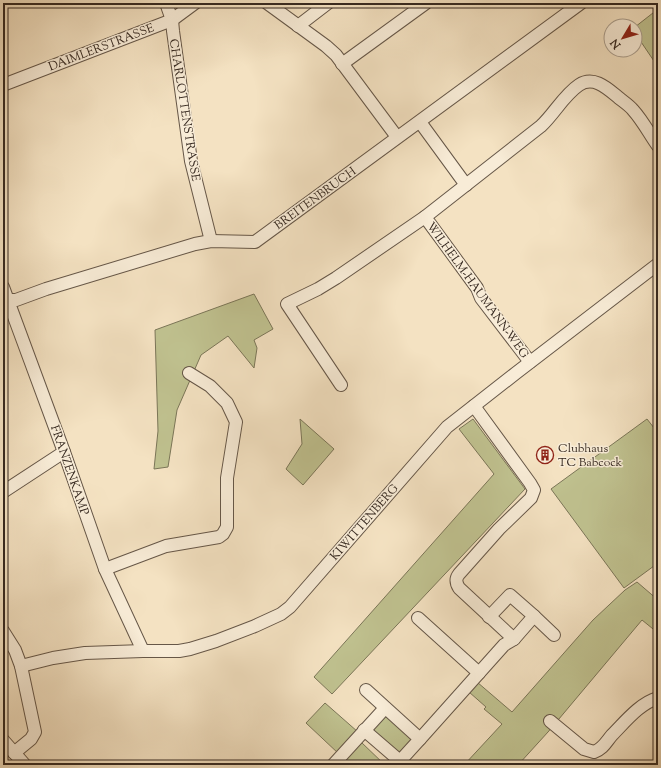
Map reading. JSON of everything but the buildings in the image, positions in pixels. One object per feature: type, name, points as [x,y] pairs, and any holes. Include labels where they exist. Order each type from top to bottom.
[{"type":"street","name":"CHARLOTTENSTRASSE","points":[[166,3],[172,20],[172,31],[191,161],[211,241]]},
{"type":"street","name":"DAIMLERSTRASSE","points":[[3,85],[172,20],[195,3]]},
{"type":"street","points":[[267,3],[331,50],[397,138]]},
{"type":"street","points":[[298,26],[328,3]]},
{"type":"street","points":[[342,64],[426,3]]},
{"type":"street","name":"BREITENBRUCH","points":[[8,300],[16,300],[195,244],[211,241],[254,242],[581,3]]},
{"type":"street","name":"WILHELM-HAUMANN-WEG","points":[[341,385],[288,304],[336,278],[425,217],[541,126],[570,92],[584,82],[593,82],[605,86],[633,110],[658,146]]},
{"type":"street","points":[[420,122],[466,185]]},
{"type":"street","name":"WILHELM-HAUMANN-WEG","points":[[425,217],[477,288],[481,298],[530,362]]},
{"type":"street","name":"KIWITTENBERG","points":[[21,666],[53,658],[85,653],[190,649],[234,634],[281,614],[290,607],[447,427],[658,264]]},
{"type":"street","name":"FRANZENKAMP","points":[[3,287],[106,569],[143,650]]},
{"type":"street","points":[[106,569],[166,546],[219,537],[225,531],[227,523],[227,478],[236,422],[227,403],[210,386],[189,373]]},
{"type":"street","points":[[474,406],[534,490],[531,498],[499,529],[457,577],[457,585],[489,617],[514,639]]},
{"type":"street","points":[[3,492],[64,452]]},
{"type":"street","points":[[489,617],[510,595],[554,635]]},
{"type":"street","points":[[364,730],[400,761],[504,645],[514,639],[534,616]]},
{"type":"street","points":[[418,618],[479,673]]},
{"type":"street","points":[[3,631],[16,650],[21,666],[35,732],[31,739],[14,753]]},
{"type":"street","points":[[366,690],[420,739]]},
{"type":"street","points":[[550,721],[584,749],[594,752],[602,748],[643,705],[658,698]]},
{"type":"street","points":[[333,765],[385,708]]},
{"type":"street","points":[[3,740],[25,765]]},
{"type":"green space","points":[[658,9],[658,67],[643,45],[643,21]]},
{"type":"green space","points":[[254,294],[273,329],[254,340],[257,348],[254,368],[228,336],[201,355],[177,410],[168,467],[154,469],[158,431],[155,330]]},
{"type":"green space","points":[[300,419],[334,449],[303,485],[286,469],[302,444]]},
{"type":"green space","points":[[473,419],[525,489],[332,694],[314,677],[494,474],[459,429]]},
{"type":"green space","points":[[647,419],[658,433],[658,525],[655,527],[658,531],[658,563],[624,588],[551,489]]},
{"type":"green space","points":[[637,582],[658,600],[658,633],[642,620],[548,732],[518,765],[464,765],[502,724],[484,709],[486,707],[469,692],[477,682],[512,712],[593,620],[625,590]]},
{"type":"green space","points":[[325,703],[358,732],[339,754],[306,723]]},
{"type":"green space","points":[[385,715],[413,738],[398,754],[373,732],[372,728]]},
{"type":"green space","points":[[361,742],[385,765],[347,765],[341,760]]},
{"type":"place","name":"Clubhaus TC Babcock","points":[[545,455]]}]
